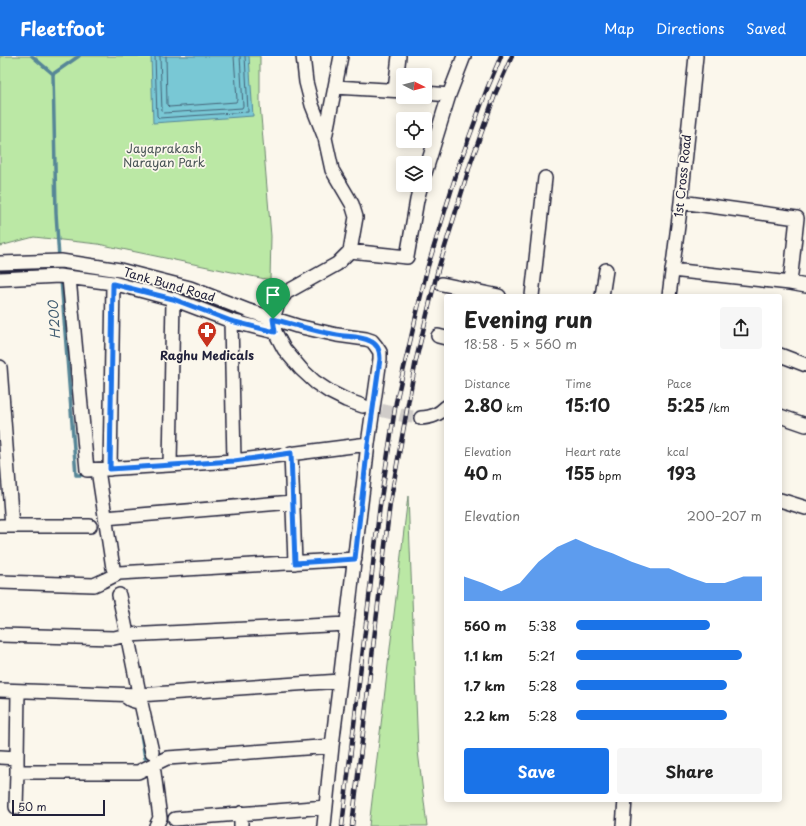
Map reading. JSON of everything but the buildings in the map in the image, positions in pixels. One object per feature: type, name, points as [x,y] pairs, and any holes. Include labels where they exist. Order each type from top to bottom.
[{"type":"street","points":[[303,56],[306,82],[312,105],[325,138],[332,170],[352,204],[356,217],[350,251],[337,264],[287,292],[278,303],[273,319],[275,332],[284,349],[301,369],[315,382],[330,392],[363,406]]},
{"type":"street","points":[[325,138],[341,56]]},
{"type":"street","points":[[399,56],[399,68]]},
{"type":"street","points":[[430,156],[449,95],[464,56]]},
{"type":"street","name":"1st Cross Road","points":[[669,294],[681,202],[696,56]]},
{"type":"street","points":[[335,87],[396,90]]},
{"type":"street","points":[[432,94],[449,95]]},
{"type":"street","points":[[532,294],[546,178]]},
{"type":"street","points":[[350,251],[407,257],[419,192]]},
{"type":"street","points":[[681,202],[797,218],[790,283]]},
{"type":"street","name":"Tank Bund Road","points":[[0,263],[57,261],[120,270],[190,288],[249,311],[296,326],[337,335],[366,339],[372,341],[380,352],[332,746],[324,826]]},
{"type":"street","points":[[602,294],[606,270]]},
{"type":"street","points":[[672,270],[806,286]]},
{"type":"street","points":[[0,279],[64,277],[113,284],[173,299],[231,321],[275,332]]},
{"type":"street","points":[[64,277],[87,470],[234,461],[368,444]]},
{"type":"street","points":[[113,284],[104,469],[104,518],[113,568]]},
{"type":"street","points":[[442,284],[490,294]]},
{"type":"street","points":[[170,465],[173,299]]},
{"type":"street","points":[[231,321],[234,461]]},
{"type":"street","points":[[782,356],[806,365]]},
{"type":"street","points":[[0,367],[6,526],[90,526]]},
{"type":"street","points":[[421,418],[432,417],[444,409]]},
{"type":"street","points":[[782,417],[806,424]]},
{"type":"street","points":[[291,453],[295,563]]},
{"type":"street","points":[[782,501],[806,508]]},
{"type":"street","points":[[104,518],[292,502]]},
{"type":"street","points":[[0,582],[94,584],[120,573],[355,559]]},
{"type":"street","points":[[120,595],[138,688]]},
{"type":"street","points":[[0,634],[114,638],[127,635],[347,624]]},
{"type":"street","points":[[0,690],[139,695],[340,682]]},
{"type":"street","points":[[16,807],[18,691]]},
{"type":"street","points":[[126,695],[131,701],[138,701],[141,703],[152,752]]},
{"type":"street","points":[[17,772],[138,772],[167,758],[332,746]]},
{"type":"street","points":[[0,757],[17,758]]},
{"type":"street","points":[[153,765],[160,818],[156,826]]},
{"type":"street","points":[[624,826],[625,802]]},
{"type":"street","points":[[175,819],[241,820],[326,807]]},
{"type":"green space","name":"Jayaprakash Narayan Park","points":[[0,56],[260,56],[260,104],[271,236],[270,280],[98,244],[34,237],[0,246]]},
{"type":"green space","points":[[408,496],[418,751],[427,826],[369,826]]},
{"type":"water","points":[[151,56],[249,56],[253,116],[153,123]]},
{"type":"waterway","name":"H200","points":[[32,56],[53,74],[56,213],[60,273]]},
{"type":"waterway","points":[[53,74],[79,56]]},
{"type":"waterway","name":"H200","points":[[61,279],[76,475],[87,475]]},
{"type":"waterway","name":"H200","points":[[138,716],[145,758]]},
{"type":"tunnel","points":[[363,406],[405,416],[421,418]]},
{"type":"railway","points":[[342,826],[380,505],[396,402],[427,269],[460,162],[501,56]]},
{"type":"railway","points":[[352,826],[390,503],[416,360],[437,273],[471,162],[496,92],[512,56]]},
{"type":"place","name":"Raghu Medicals","points":[[207,348]]},
{"type":"route","points":[[113,284],[173,299],[231,321],[275,332],[273,319],[296,326],[337,335],[366,339],[372,341],[380,352],[355,559],[295,563],[291,453],[234,461],[110,469],[113,284]]}]
